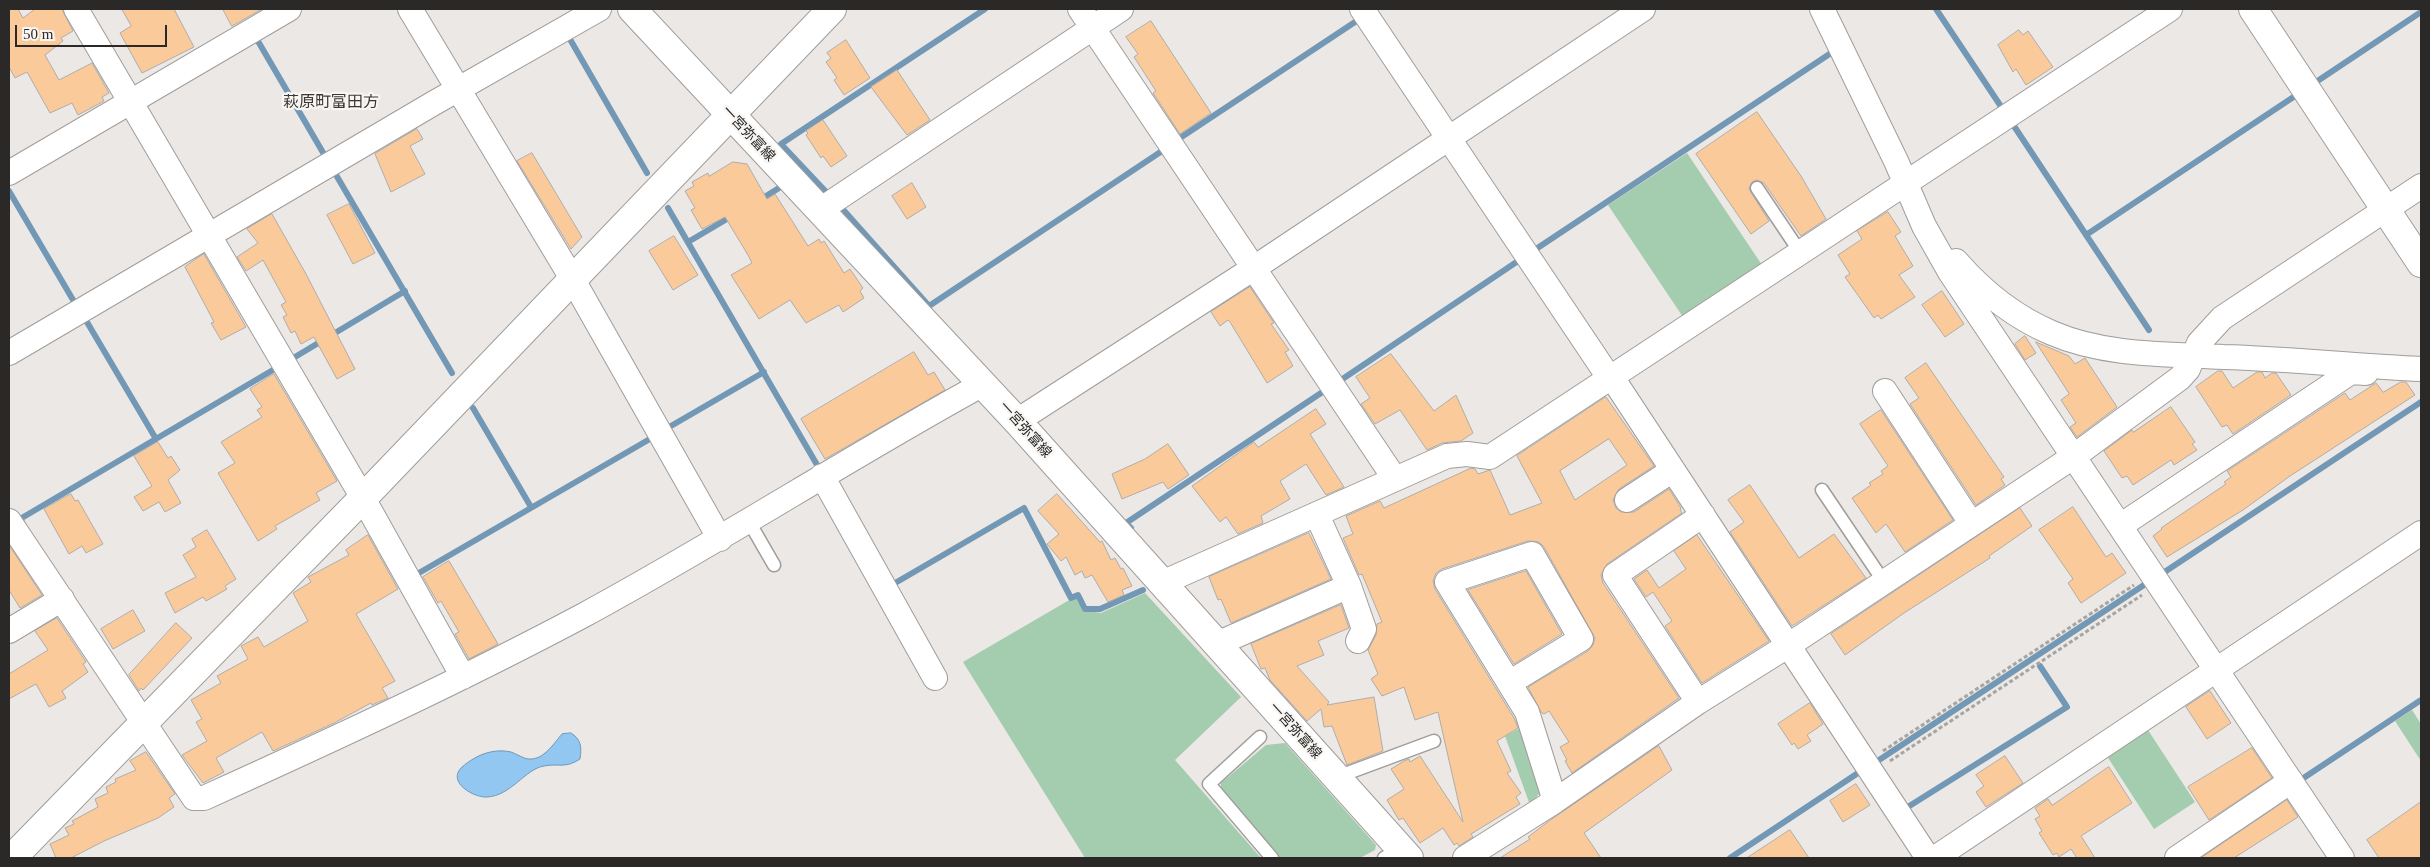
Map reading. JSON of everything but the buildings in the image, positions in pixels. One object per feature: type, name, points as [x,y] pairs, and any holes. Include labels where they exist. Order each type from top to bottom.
[{"type":"street","points":[[76,9],[208,237],[363,498],[463,677]]},
{"type":"street","points":[[9,173],[289,9]]},
{"type":"street","points":[[410,9],[573,280],[720,539]]},
{"type":"street","points":[[9,353],[457,90],[599,9]]},
{"type":"street","name":"一宮弥富線","points":[[632,9],[1017,421],[1337,777],[1398,855]]},
{"type":"street","points":[[12,858],[363,498],[832,9]]},
{"type":"street","points":[[820,210],[1086,18],[1121,9]]},
{"type":"street","points":[[1362,9],[1610,379],[1618,385],[1928,858]]},
{"type":"street","points":[[1017,421],[1254,268],[1448,137],[1643,9]]},
{"type":"street","points":[[1822,9],[1909,181],[1952,256],[1992,297],[2015,313],[2052,334],[2117,350],[2421,369]]},
{"type":"street","points":[[1833,9],[1909,181],[1924,226],[1950,272],[2342,858]]},
{"type":"street","points":[[1162,583],[1455,454],[1490,457],[2170,9]]},
{"type":"street","points":[[2253,9],[2421,263]]},
{"type":"street","points":[[1086,18],[1395,479]]},
{"type":"street","points":[[1465,858],[1555,801],[1698,702],[1789,645],[2073,457],[2180,378],[2188,369],[2199,343],[2222,318],[2421,186]]},
{"type":"street","points":[[2120,526],[2351,372],[2421,378]]},
{"type":"street","points":[[9,521],[194,798],[204,798],[324,744],[463,677],[584,614],[720,539],[822,476],[983,384]]},
{"type":"street","points":[[1885,391],[1972,523]]},
{"type":"street","points":[[1627,500],[1673,470]]},
{"type":"street","points":[[822,476],[935,678]]},
{"type":"street","points":[[1317,515],[1349,586],[1364,629],[1358,641]]},
{"type":"street","points":[[1698,702],[1615,575],[1703,515]]},
{"type":"street","points":[[1934,858],[2421,533]]},
{"type":"street","points":[[1509,682],[1581,639],[1532,554],[1447,582],[1527,712],[1555,801]]},
{"type":"street","points":[[1217,644],[1349,586]]},
{"type":"street","points":[[9,630],[62,599]]},
{"type":"street","points":[[2177,858],[2291,781]]},
{"type":"lane","points":[[1757,188],[1800,252]]},
{"type":"lane","points":[[1822,490],[1884,582]]},
{"type":"lane","points":[[748,520],[774,565]]},
{"type":"lane","points":[[1260,737],[1209,784],[1272,858]]},
{"type":"lane","points":[[1337,777],[1434,741]]},
{"type":"path","points":[[1869,768],[2155,579]]},
{"type":"path","points":[[1869,768],[2155,579]]},
{"type":"green space","points":[[1687,153],[1764,268],[1685,320],[1608,205]]},
{"type":"green space","points":[[1145,593],[1241,697],[1175,760],[1261,858],[1085,858],[963,662],[1071,599],[1077,599],[1083,610],[1101,613]]},
{"type":"green space","points":[[2412,710],[2421,724],[2421,761],[2395,721]]},
{"type":"green space","points":[[2144,724],[2195,802],[2154,829],[2103,750]]},
{"type":"green space","points":[[1522,727],[1543,789],[1530,805],[1505,736]]},
{"type":"green space","points":[[1285,743],[1376,845],[1375,850],[1360,858],[1278,858],[1221,792],[1221,783],[1266,745]]},
{"type":"water","points":[[571,733],[577,738],[581,747],[580,759],[575,762],[566,765],[549,765],[537,768],[511,788],[496,796],[482,797],[475,795],[459,783],[457,778],[462,767],[479,756],[491,752],[504,751],[527,759],[534,759],[544,754],[562,734]]},
{"type":"waterway","points":[[830,196],[781,144],[985,9]]},
{"type":"waterway","points":[[1936,9],[2004,111]]},
{"type":"waterway","points":[[2316,82],[2421,12]]},
{"type":"waterway","points":[[1177,140],[1358,20]]},
{"type":"waterway","points":[[567,34],[647,173]]},
{"type":"waterway","points":[[255,36],[325,156]]},
{"type":"waterway","points":[[1533,251],[1834,51]]},
{"type":"waterway","points":[[2086,235],[2295,96]]},
{"type":"waterway","points":[[2010,120],[2149,330]]},
{"type":"waterway","points":[[839,205],[929,306],[1165,149]]},
{"type":"waterway","points":[[332,168],[452,373]]},
{"type":"waterway","points":[[758,201],[779,188]]},
{"type":"waterway","points":[[9,191],[76,305]]},
{"type":"waterway","points":[[668,208],[820,470]]},
{"type":"waterway","points":[[688,242],[732,216]]},
{"type":"waterway","points":[[1341,380],[1518,261]]},
{"type":"waterway","points":[[290,360],[405,291]]},
{"type":"waterway","points":[[84,317],[156,439]]},
{"type":"waterway","points":[[23,524],[20,519],[278,367]]},
{"type":"waterway","points":[[664,430],[764,372]]},
{"type":"waterway","points":[[1131,528],[1126,523],[1327,389]]},
{"type":"waterway","points":[[2160,575],[2421,402]]},
{"type":"waterway","points":[[473,408],[531,507]]},
{"type":"waterway","points":[[412,577],[655,436]]},
{"type":"waterway","points":[[890,586],[1024,508],[1071,598],[1078,595],[1085,609],[1100,609],[1143,590]]},
{"type":"waterway","points":[[1873,764],[2150,581]]},
{"type":"waterway","points":[[1903,810],[2067,707],[2040,666]]},
{"type":"waterway","points":[[2302,779],[2421,700]]},
{"type":"waterway","points":[[1730,858],[1861,771]]},
{"type":"district","name":"萩原町富田方","points":[[331,103]]}]
